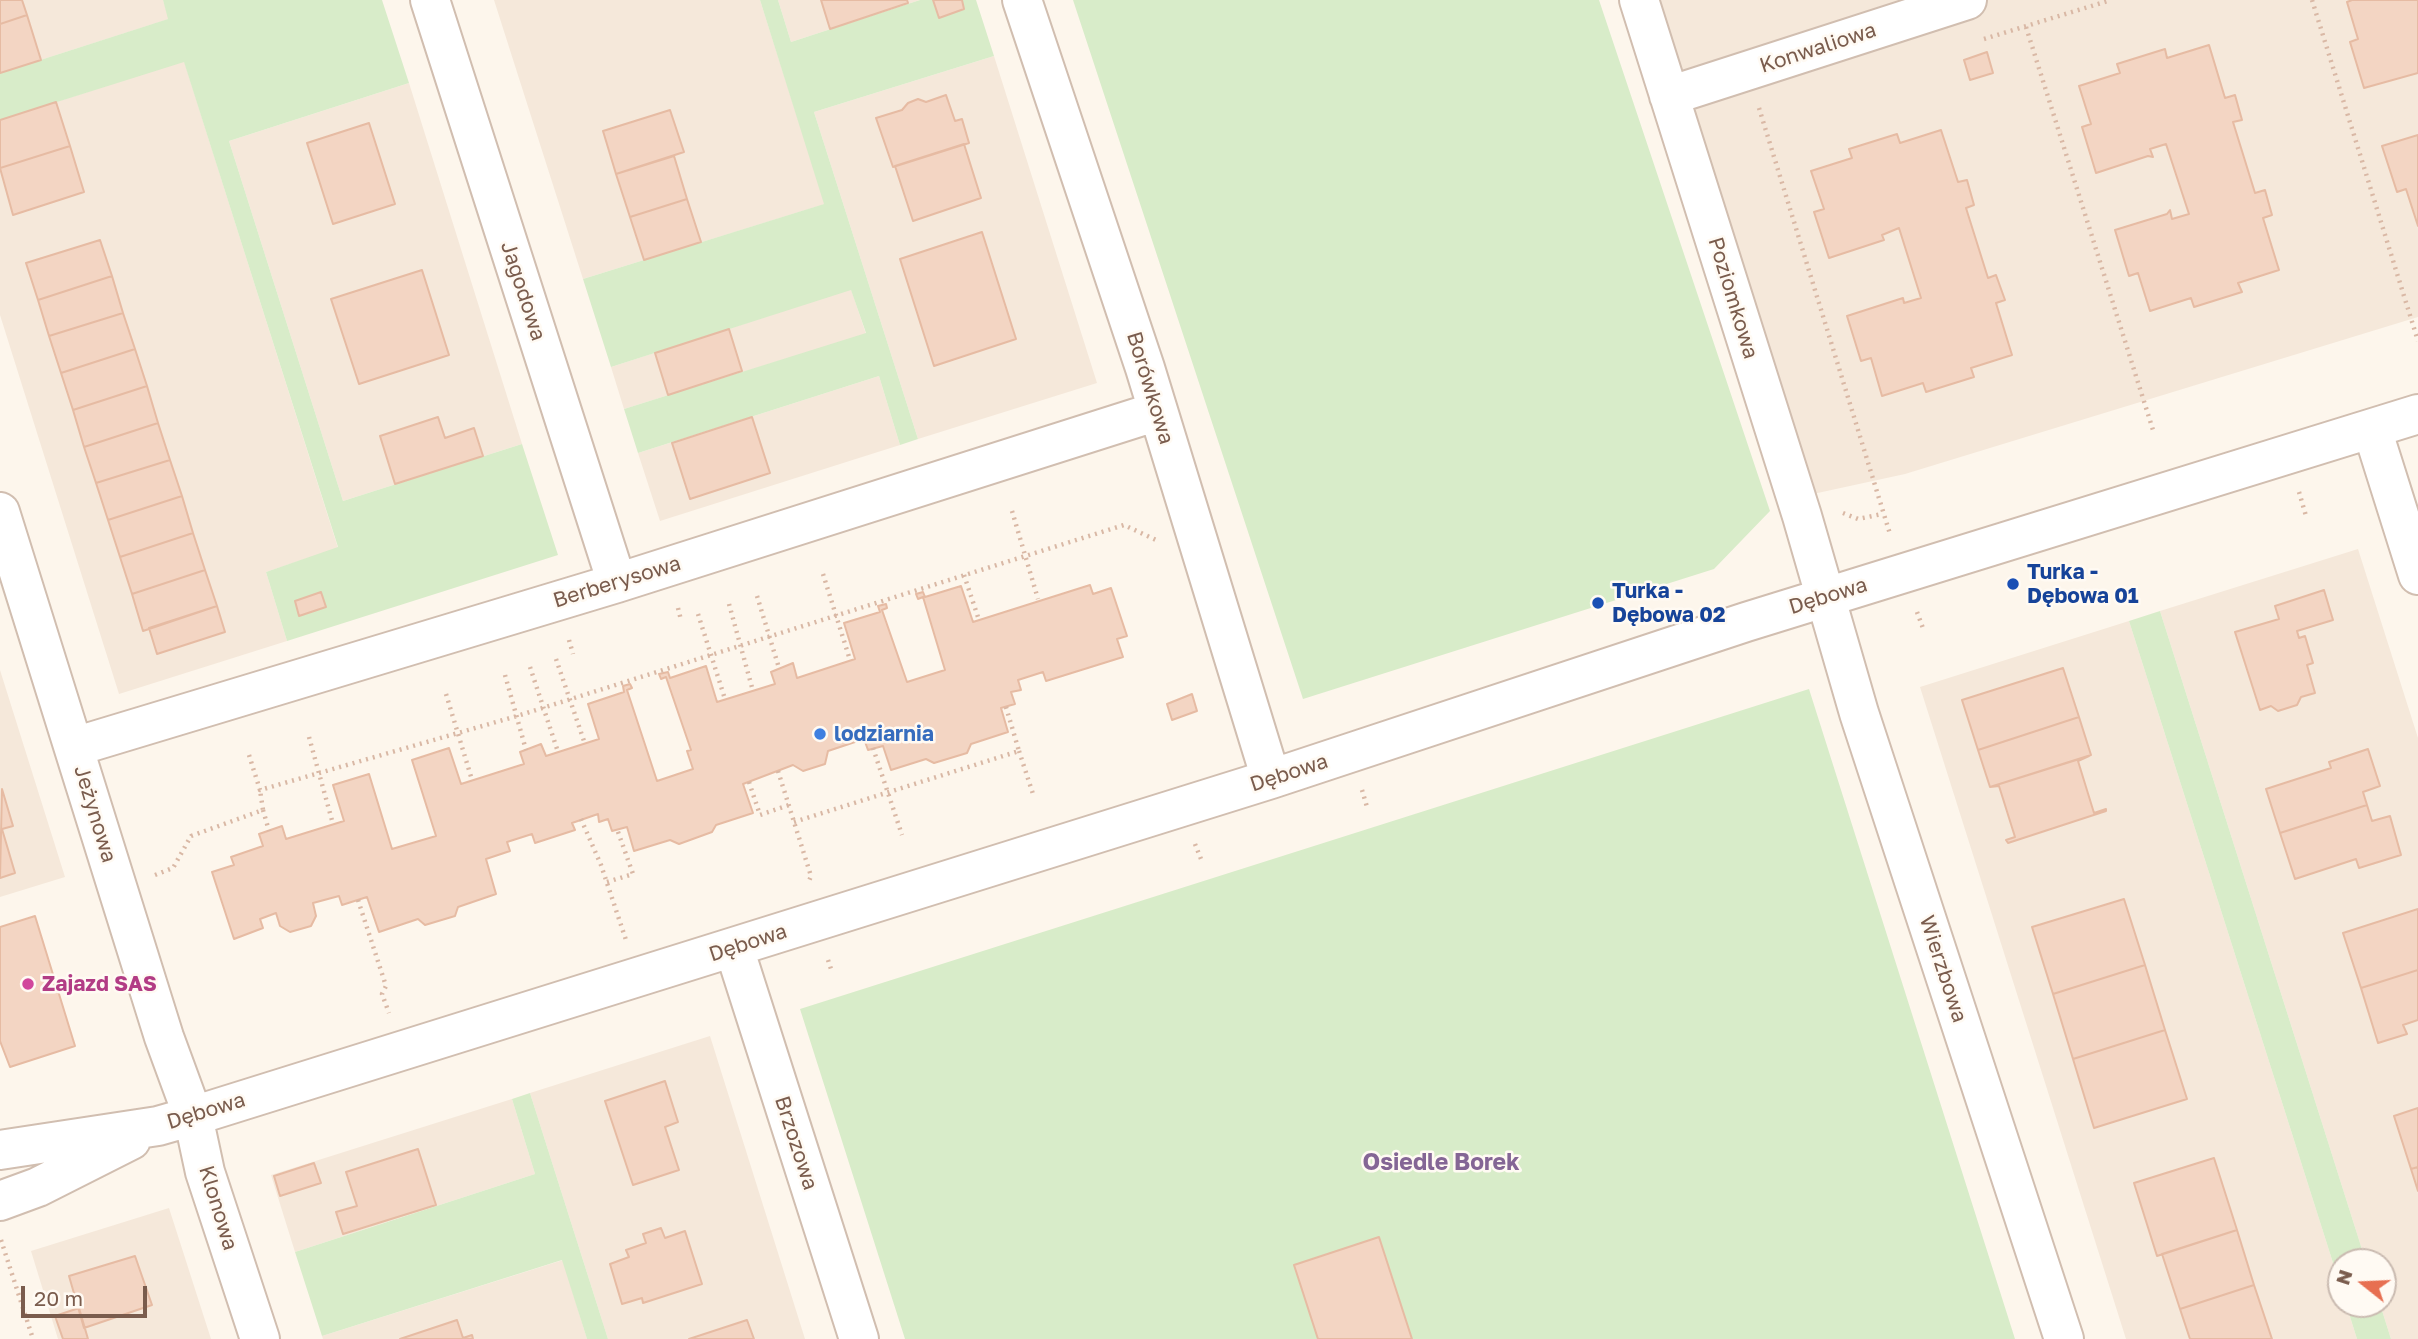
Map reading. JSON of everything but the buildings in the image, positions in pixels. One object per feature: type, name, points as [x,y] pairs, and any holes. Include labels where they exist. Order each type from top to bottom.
[{"type":"street","name":"Jagodowa","points":[[430,0],[617,583]]},
{"type":"street","name":"Borówkowa","points":[[1022,0],[1158,411],[1271,779]]},
{"type":"street","name":"Poziomkowa","points":[[1639,0],[1826,597]]},
{"type":"street","name":"Konwaliowa","points":[[1670,96],[1967,0]]},
{"type":"street","name":"Berberysowa","points":[[74,747],[617,583],[1158,411]]},
{"type":"street","name":"Dębowa","points":[[0,1150],[175,1121],[1271,779],[1826,597],[2418,414]]},
{"type":"street","points":[[2372,429],[2418,575]]},
{"type":"street","name":"Jeżynowa","points":[[0,512],[164,1037],[175,1121]]},
{"type":"street","name":"Wierzbowa","points":[[1826,597],[1859,713],[2064,1339]]},
{"type":"street","name":"Brzozowa","points":[[734,948],[859,1339]]},
{"type":"street","name":"Dębowa","points":[[0,1201],[38,1188],[175,1121]]},
{"type":"street","name":"Klonowa","points":[[175,1121],[205,1172],[260,1339]]},
{"type":"path","points":[[2312,0],[2418,341]]},
{"type":"path","points":[[2026,27],[2153,430]]},
{"type":"path","points":[[1725,79],[1741,104],[1759,108],[1882,514],[1858,519],[1836,510]]},
{"type":"path","points":[[1012,511],[1038,599]]},
{"type":"path","points":[[260,790],[517,716],[1124,525],[1163,543]]},
{"type":"path","points":[[823,574],[850,660]]},
{"type":"path","points":[[964,575],[979,620]]},
{"type":"path","points":[[757,596],[779,668]]},
{"type":"path","points":[[729,604],[753,691]]},
{"type":"path","points":[[698,614],[725,699]]},
{"type":"path","points":[[556,659],[585,744]]},
{"type":"path","points":[[530,667],[558,752]]},
{"type":"path","points":[[505,675],[526,750]]},
{"type":"path","points":[[446,694],[472,780]]},
{"type":"path","points":[[1006,707],[1033,794]]},
{"type":"path","points":[[309,737],[333,824]]},
{"type":"path","points":[[873,748],[902,835]]},
{"type":"path","points":[[794,822],[1019,751]]},
{"type":"path","points":[[250,755],[269,831]]},
{"type":"path","points":[[778,771],[811,876],[806,891],[832,972]]},
{"type":"path","points":[[749,782],[760,815],[789,805]]},
{"type":"path","points":[[148,878],[173,868],[191,836],[263,810]]},
{"type":"path","points":[[581,819],[607,882],[629,947]]},
{"type":"path","points":[[607,882],[634,874],[617,829]]},
{"type":"path","points":[[358,900],[386,986],[382,994],[390,1016]]},
{"type":"path","points":[[1,1240],[33,1339]]},
{"type":"shaded area","points":[[0,0],[163,0],[169,19],[0,73]]},
{"type":"shaded area","points":[[494,0],[760,0],[825,204],[583,279]]},
{"type":"shaded area","points":[[778,0],[920,0],[791,42]]},
{"type":"shaded area","points":[[1660,0],[2418,0],[2418,317],[1905,474],[1813,494]]},
{"type":"shaded area","points":[[994,56],[1097,383],[918,439],[814,112]]},
{"type":"shaded area","points":[[184,61],[338,548],[266,572],[287,641],[119,694],[0,315],[0,120]]},
{"type":"shaded area","points":[[409,83],[522,444],[343,501],[229,141]]},
{"type":"shaded area","points":[[851,289],[866,334],[624,409],[611,367]]},
{"type":"shaded area","points":[[879,376],[900,445],[660,521],[638,453]]},
{"type":"shaded area","points":[[2358,549],[2418,738],[2418,1339],[2391,1339],[2384,1318],[2397,1318],[2397,1248],[2362,1248],[2160,611]]},
{"type":"shaded area","points":[[2129,621],[2328,1248],[2327,1318],[2350,1318],[2357,1339],[2126,1339],[1920,687]]},
{"type":"shaded area","points":[[0,670],[65,877],[0,897]]},
{"type":"shaded area","points":[[710,1036],[805,1339],[608,1339],[530,1093]]},
{"type":"shaded area","points":[[512,1099],[535,1174],[295,1252],[271,1175]]},
{"type":"shaded area","points":[[169,1208],[211,1339],[58,1339],[31,1251]]},
{"type":"shaded area","points":[[563,1260],[587,1339],[323,1339],[322,1336]]},
{"type":"green space","points":[[163,0],[382,0],[409,83],[229,141],[343,501],[522,444],[558,555],[287,641],[266,572],[338,547],[184,62],[0,120],[0,73],[168,19]]},
{"type":"green space","points":[[760,0],[778,0],[791,42],[920,0],[976,0],[994,56],[814,112],[918,439],[900,445],[879,376],[638,453],[624,409],[866,333],[851,290],[611,367],[583,279],[824,204]]},
{"type":"green space","points":[[1073,0],[1599,0],[1770,511],[1714,569],[1303,699]]},
{"type":"green space","points":[[2160,611],[2362,1248],[2328,1248],[2129,621]]},
{"type":"green space","points":[[1809,689],[2015,1339],[905,1339],[800,1009]]},
{"type":"green space","points":[[530,1093],[608,1339],[587,1339],[562,1260],[322,1336],[295,1252],[535,1174],[512,1099]]},
{"type":"green space","points":[[2350,1318],[2384,1318],[2391,1339],[2357,1339]]},
{"type":"place","name":"Turka - Dębowa 01","points":[[2013,584]]},
{"type":"place","name":"Turka - Dębowa 02","points":[[1598,603]]},
{"type":"place","name":"lodziarnia","points":[[820,734]]},
{"type":"place","name":"Zajazd SAS","points":[[28,984]]},
{"type":"district","name":"Osiedle Borek","points":[[1441,1163]]}]
